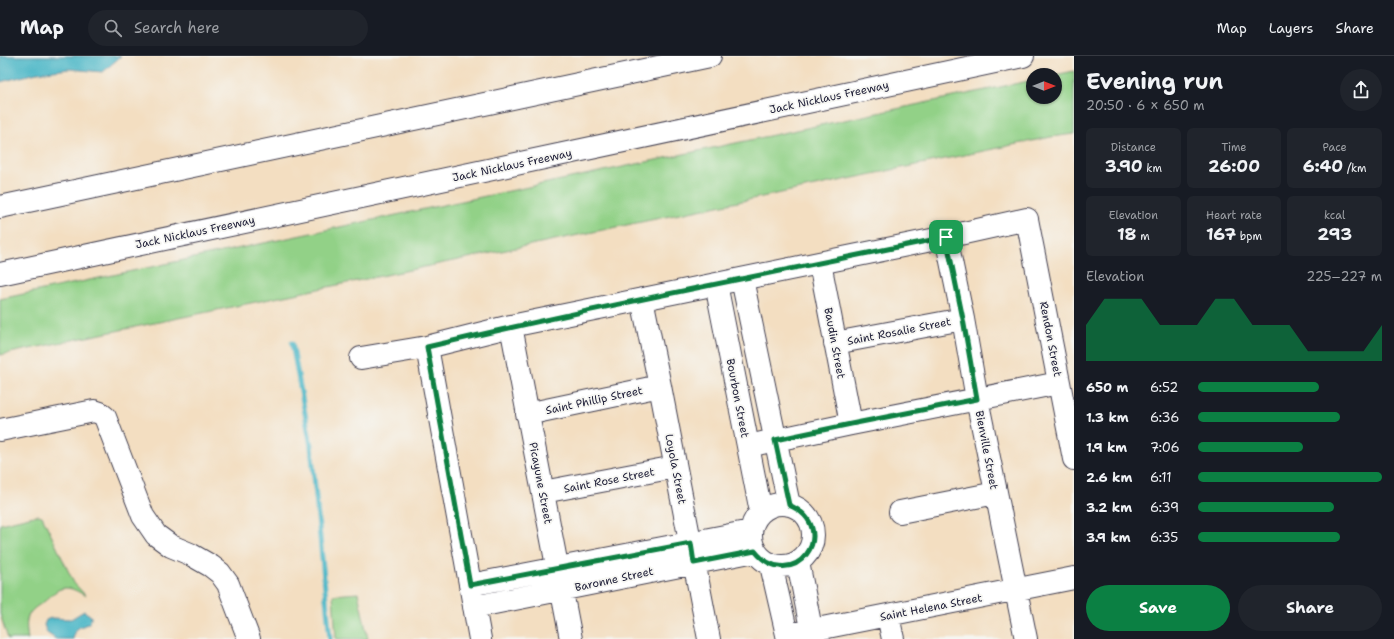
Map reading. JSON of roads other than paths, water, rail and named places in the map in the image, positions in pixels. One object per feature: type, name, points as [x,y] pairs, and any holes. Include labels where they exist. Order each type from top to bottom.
[{"type":"main road","points":[[0,207],[710,56]]},
{"type":"main road","name":"Jack Nicklaus Freeway","points":[[0,274],[1023,56]]},
{"type":"main road","name":"Rendon Street","points":[[946,237],[1027,219],[1074,459]]},
{"type":"main road","points":[[361,358],[427,347],[511,326],[946,237]]},
{"type":"main road","name":"Bienville Street","points":[[946,237],[1015,590],[1026,639]]},
{"type":"main road","name":"Baudin Street","points":[[820,263],[851,424]]},
{"type":"main road","points":[[742,279],[789,505]]},
{"type":"main road","name":"Bourbon Street","points":[[716,284],[761,512]]},
{"type":"main road","name":"Loyola Street","points":[[642,299],[709,639]]},
{"type":"main road","name":"Saint Rosalie Street","points":[[835,343],[963,319]]},
{"type":"main road","name":"Picayune Street","points":[[511,326],[571,639]]},
{"type":"main road","points":[[427,347],[480,639]]},
{"type":"main road","points":[[748,446],[1059,383]]},
{"type":"main road","name":"Saint Phillip Street","points":[[527,414],[660,386]]},
{"type":"main road","points":[[0,430],[94,411],[105,417],[143,516],[156,535],[171,546],[190,554],[220,573],[228,584],[249,639]]},
{"type":"main road","name":"Saint Rose Street","points":[[543,492],[675,467]]},
{"type":"main road","points":[[900,512],[996,493]]},
{"type":"main road","points":[[778,504],[789,505],[799,509],[807,516],[812,526],[813,540],[809,551],[802,559],[793,565],[782,567],[771,565],[762,559],[753,541],[754,521],[761,512],[770,506],[778,504]]},
{"type":"main road","name":"Baronne Street","points":[[474,607],[562,590],[693,553],[753,541]]},
{"type":"main road","name":"Baronne Street","points":[[470,585],[558,568],[693,553]]},
{"type":"main road","points":[[798,562],[812,635]]},
{"type":"main road","points":[[771,565],[787,637]]},
{"type":"main road","name":"Saint Helena Street","points":[[787,637],[812,635],[888,616],[1074,578]]},
{"type":"main road","points":[[888,616],[893,639]]},
{"type":"water","points":[[0,56],[121,56],[103,72],[69,69],[37,73],[0,82]]},
{"type":"water","points":[[84,611],[91,616],[90,622],[77,629],[73,639],[56,639],[47,633],[44,625],[46,620],[51,618],[71,619]]},
{"type":"waterway","points":[[292,343],[311,446],[330,639]]}]
